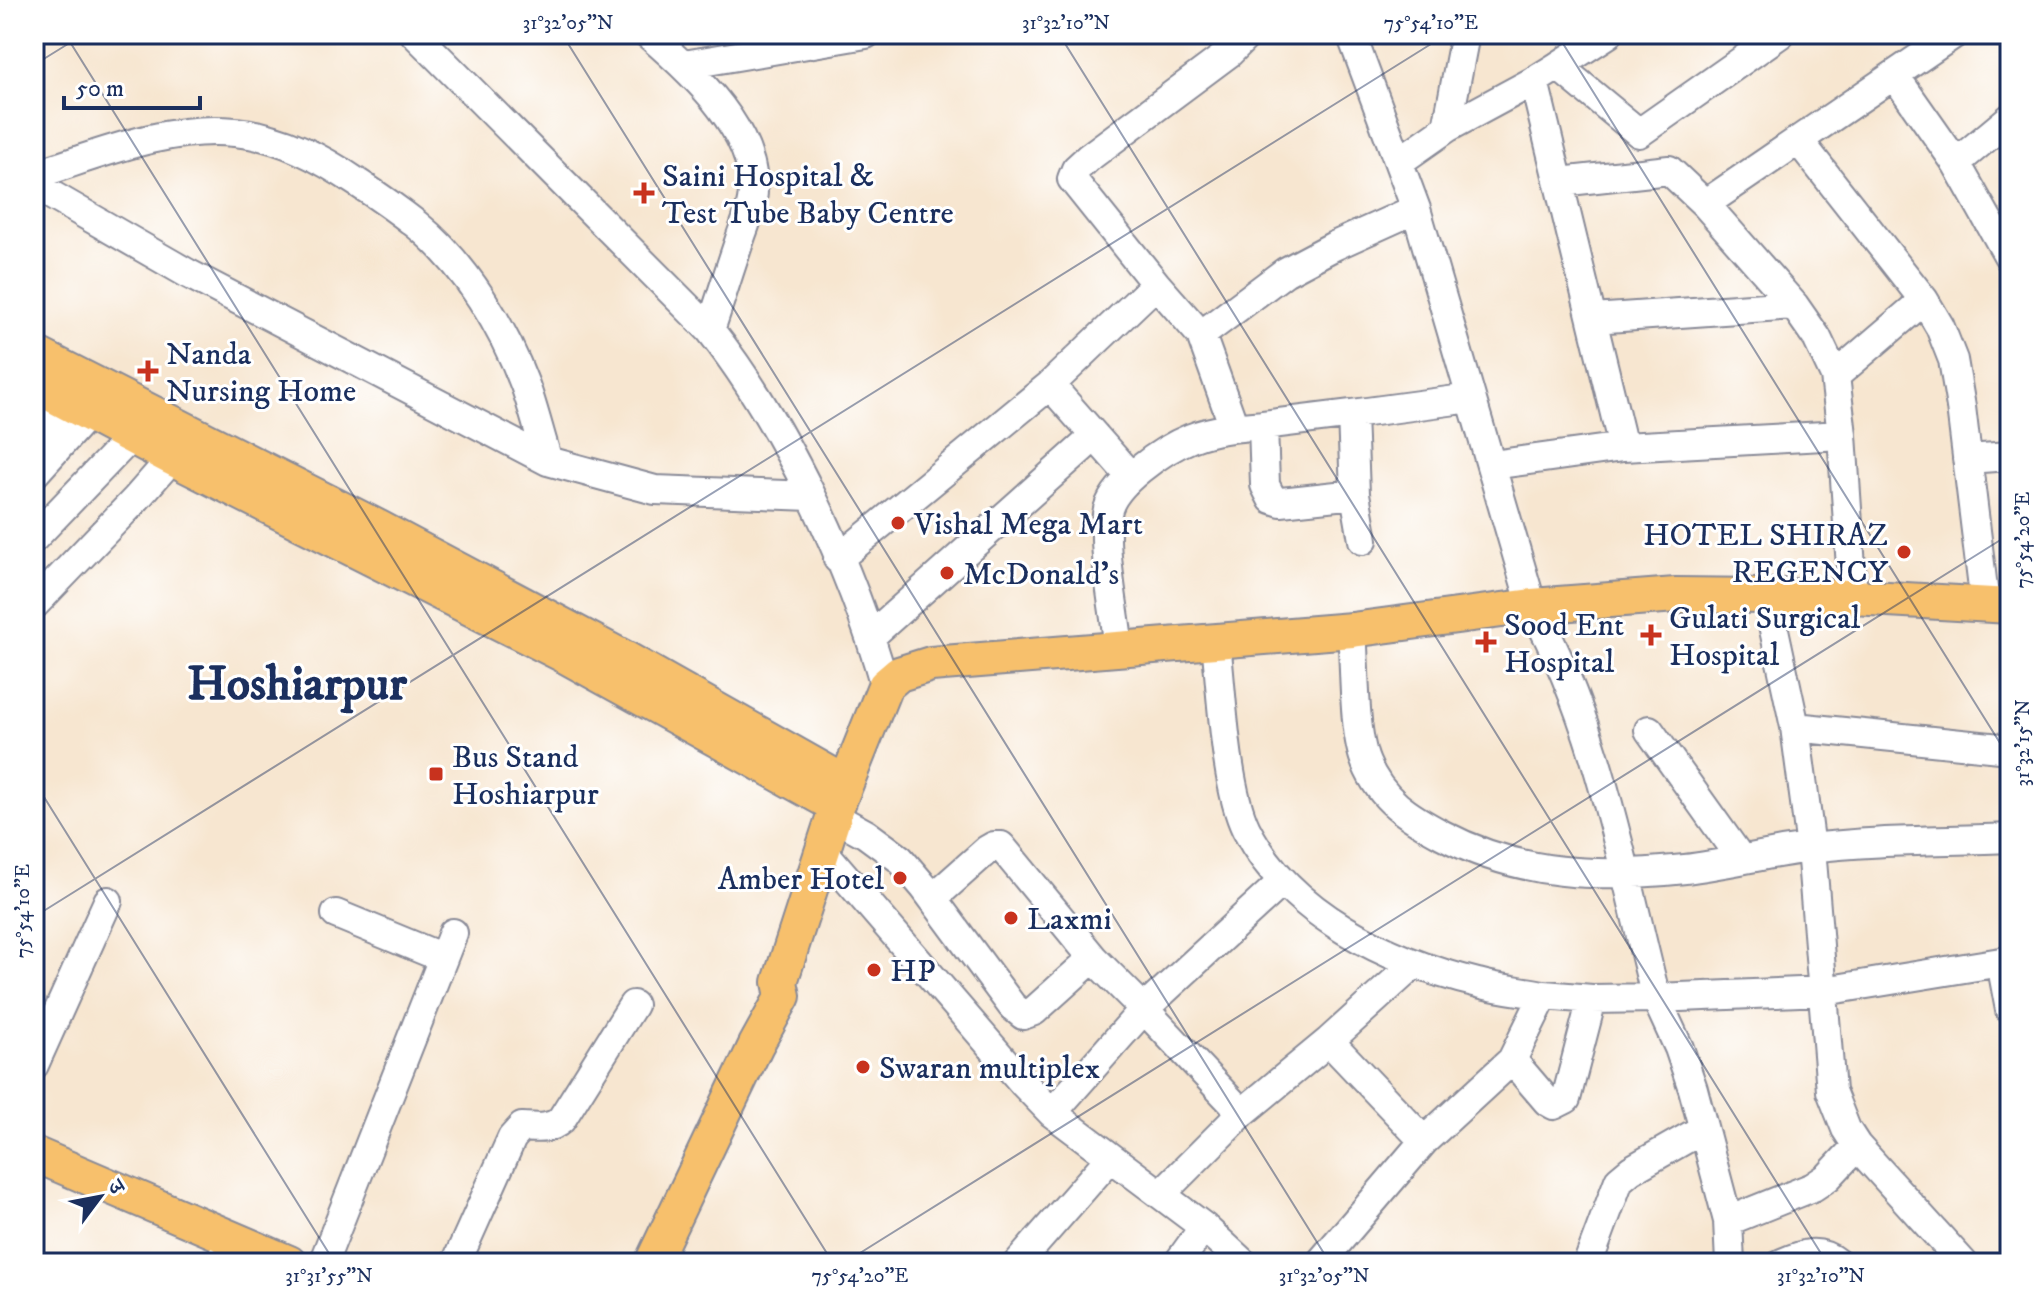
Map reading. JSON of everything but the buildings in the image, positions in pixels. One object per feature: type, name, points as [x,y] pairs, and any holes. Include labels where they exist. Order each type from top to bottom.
[{"type":"main road","points":[[34,353],[393,535],[707,718],[839,802]]},
{"type":"main road","points":[[34,385],[172,458],[564,655],[707,718]]},
{"type":"main road","points":[[652,1263],[756,1045],[783,996],[780,982],[839,802],[885,686],[899,674],[931,664],[1216,643],[1352,630],[1532,606],[1676,595],[1853,597],[1997,606]]},
{"type":"main road","points":[[631,1263],[740,1039],[768,987],[780,982]]},
{"type":"main road","points":[[34,1154],[225,1250],[289,1263]]},
{"type":"street","points":[[415,34],[710,330],[756,395],[811,496],[871,636],[885,686]]},
{"type":"street","points":[[648,34],[684,65],[719,105],[742,140],[752,172],[752,200],[710,330]]},
{"type":"street","points":[[684,65],[866,34]]},
{"type":"street","points":[[1234,427],[1201,335],[1072,179],[1076,169],[1088,158],[1229,53],[1248,34]]},
{"type":"street","points":[[1351,34],[1416,209],[1532,606],[1553,644],[1590,738],[1656,998],[1679,1048],[1728,1221],[1730,1263]]},
{"type":"street","points":[[1447,128],[1465,34]]},
{"type":"street","points":[[1400,161],[1447,128],[1546,73],[1608,34]]},
{"type":"street","points":[[1639,133],[1780,34]]},
{"type":"street","points":[[1705,204],[1954,34]]},
{"type":"street","points":[[1546,73],[1639,133],[1669,170],[1705,204],[1794,305],[1817,338],[1835,376],[1853,597]]},
{"type":"street","points":[[1546,73],[1560,182],[1623,447]]},
{"type":"street","points":[[1895,76],[1956,163],[2010,259]]},
{"type":"street","points":[[1956,163],[2010,118]]},
{"type":"street","points":[[34,175],[160,137],[200,132],[234,131],[301,149],[342,172],[419,227],[474,288],[496,324],[525,386],[548,461]]},
{"type":"street","points":[[1799,141],[1924,300],[1940,327],[1953,360],[1967,459],[1997,606]]},
{"type":"street","points":[[1560,182],[1669,170]]},
{"type":"street","points":[[34,185],[187,273],[548,461],[655,490],[811,496]]},
{"type":"street","points":[[1201,335],[1285,272],[1416,209]]},
{"type":"street","points":[[838,559],[1050,385],[1156,284]]},
{"type":"street","points":[[1835,376],[1924,300]]},
{"type":"street","points":[[1593,319],[1794,305]]},
{"type":"street","points":[[1050,385],[1131,477]]},
{"type":"street","points":[[1119,649],[1106,535],[1107,511],[1113,497],[1131,477],[1168,450],[1192,438],[1234,427],[1471,398]]},
{"type":"street","points":[[34,439],[79,408]]},
{"type":"street","points":[[34,474],[79,408]]},
{"type":"street","points":[[1352,414],[1355,494],[1363,540]]},
{"type":"street","points":[[1263,425],[1265,485],[1272,499],[1281,502],[1355,494]]},
{"type":"street","points":[[1492,465],[1623,447],[1842,435]]},
{"type":"street","points":[[34,538],[132,436]]},
{"type":"street","points":[[871,636],[1095,436]]},
{"type":"street","points":[[1967,459],[2010,456]]},
{"type":"street","points":[[34,605],[172,458]]},
{"type":"street","points":[[1767,597],[1795,727],[1811,848],[1831,1091],[1846,1129],[1857,1146],[1963,1263]]},
{"type":"street","points":[[1352,630],[1360,743],[1366,763],[1396,808],[1466,847],[1532,868],[1572,874],[1624,873],[1686,868],[1811,848],[2010,838]]},
{"type":"street","points":[[1216,643],[1237,802],[1246,828],[1283,881],[1319,912],[1360,938],[1414,964],[1478,983],[1544,995],[1592,999],[1824,991],[2005,961],[2010,1010]]},
{"type":"street","points":[[1795,727],[2010,749]]},
{"type":"street","points":[[1649,730],[1741,859]]},
{"type":"street","points":[[839,802],[866,834],[900,859],[933,898],[1012,1006],[1023,1015],[1034,1011],[1093,958]]},
{"type":"street","points":[[933,898],[987,850],[1001,846],[1093,958],[1242,1113]]},
{"type":"street","points":[[823,851],[1052,1113],[1204,1227],[1243,1263]]},
{"type":"street","points":[[1052,1113],[1144,1009],[1283,881]]},
{"type":"street","points":[[34,1065],[108,901]]},
{"type":"street","points":[[323,1263],[448,946],[336,914]]},
{"type":"street","points":[[1161,1194],[1242,1113],[1329,1041],[1414,964]]},
{"type":"street","points":[[1320,1263],[1424,1141],[1512,1060],[1544,995]]},
{"type":"street","points":[[1512,1060],[1547,1101],[1554,1105],[1566,1099],[1592,999]]},
{"type":"street","points":[[456,1263],[512,1138],[522,1127],[546,1128],[555,1126],[561,1120],[633,1005]]},
{"type":"street","points":[[1329,1041],[1424,1141]]},
{"type":"street","points":[[1588,1263],[1619,1180],[1703,1129]]},
{"type":"street","points":[[1728,1221],[1813,1187],[1828,1177],[1857,1146]]},
{"type":"street","points":[[1018,1263],[1110,1158]]},
{"type":"street","points":[[1178,1263],[1204,1227]]},
{"type":"street","points":[[1782,1263],[1815,1252],[1837,1263]]},
{"type":"place","name":"Saini Hospital & Test Tube Baby Centre","points":[[644,193]]},
{"type":"place","name":"Nanda Nursing Home","points":[[148,371]]},
{"type":"place","name":"Vishal Mega Mart","points":[[898,523]]},
{"type":"place","name":"HOTEL SHIRAZ REGENCY","points":[[1904,552]]},
{"type":"place","name":"McDonald's","points":[[947,573]]},
{"type":"place","name":"Gulati Surgical Hospital","points":[[1651,635]]},
{"type":"place","name":"Sood Ent Hospital","points":[[1486,642]]},
{"type":"place","name":"Bus Stand Hoshiarpur","points":[[436,774]]},
{"type":"place","name":"Amber Hotel","points":[[900,878]]},
{"type":"place","name":"Laxmi","points":[[1011,918]]},
{"type":"place","name":"HP","points":[[874,970]]},
{"type":"place","name":"Swaran multiplex","points":[[863,1067]]},
{"type":"district","name":"Hoshiarpur","points":[[297,682]]}]
